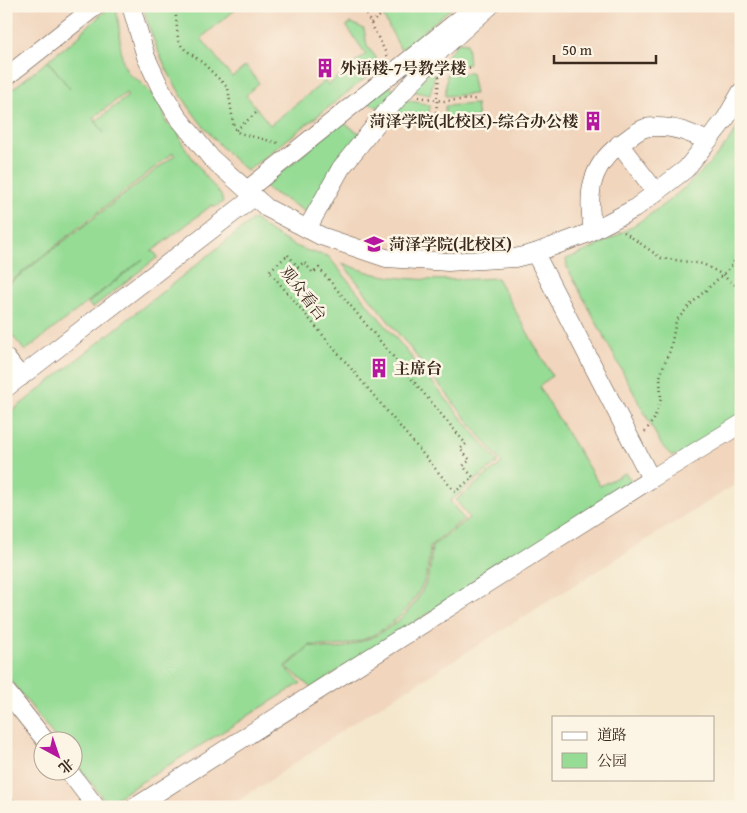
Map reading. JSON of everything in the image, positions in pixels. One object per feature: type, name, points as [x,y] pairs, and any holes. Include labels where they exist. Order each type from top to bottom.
[{"type":"street","points":[[6,77],[96,6]]},
{"type":"street","points":[[132,6],[146,57],[160,87],[177,116],[211,158],[267,208],[321,236],[386,258],[448,262],[515,258],[535,253],[593,230],[634,209],[686,168],[726,118],[741,92]]},
{"type":"street","points":[[6,388],[251,194],[357,102],[476,6]]},
{"type":"street","points":[[307,229],[341,168],[386,117],[403,92],[442,49],[490,6]]},
{"type":"street","points":[[357,102],[386,117]]},
{"type":"street","points":[[593,230],[590,213],[592,179],[600,164],[619,144],[645,128],[670,127],[682,129],[708,141]]},
{"type":"street","points":[[619,144],[656,192]]},
{"type":"street","points":[[535,253],[652,479]]},
{"type":"street","points":[[6,358],[21,377]]},
{"type":"street","points":[[135,807],[741,424]]},
{"type":"street","points":[[6,691],[37,730]]},
{"type":"street","points":[[76,780],[96,807]]},
{"type":"path","points":[[176,6],[178,39],[182,47],[228,88],[234,128],[239,134],[278,143]]},
{"type":"path","points":[[362,6],[395,71]]},
{"type":"path","points":[[370,23],[392,6]]},
{"type":"path","points":[[435,127],[440,68],[456,70],[472,68]]},
{"type":"path","points":[[403,92],[437,100],[477,99]]},
{"type":"path","points":[[236,130],[256,112]]},
{"type":"path","points":[[618,228],[661,258],[703,264],[723,275],[741,289]]},
{"type":"path","points":[[635,447],[654,419],[662,399],[660,377],[670,351],[676,321],[692,303],[730,268],[741,251]]},
{"type":"path","name":"观众看台","points":[[288,255],[298,267],[304,262],[314,273],[319,268],[466,444],[460,449],[470,460],[463,466],[472,478],[457,491],[455,492],[269,271],[288,255]]},
{"type":"shaded area","name":"菏泽学院(北校区)","points":[[6,6],[741,6],[741,481],[350,725],[228,807],[6,807]]},
{"type":"green space","points":[[143,6],[240,6],[201,38],[232,77],[246,66],[259,83],[246,95],[270,125],[325,81],[328,85],[366,54],[347,25],[352,23],[364,29],[367,46],[375,56],[380,67],[247,171],[212,136],[182,97],[159,53]]},
{"type":"green space","points":[[378,6],[454,6],[401,50]]},
{"type":"green space","points":[[109,8],[116,11],[121,53],[126,69],[157,100],[166,123],[178,131],[182,143],[221,195],[223,202],[215,207],[212,205],[151,252],[154,252],[158,257],[92,308],[88,303],[143,259],[25,351],[6,328],[6,286],[175,155],[173,153],[6,285],[6,94],[48,61],[70,89],[48,60],[81,35],[81,32]],"holes":[[[126,93],[128,96],[96,121],[104,133],[93,118]]]},
{"type":"green space","points":[[459,42],[467,43],[469,64],[446,66],[447,55]]},
{"type":"green space","points":[[428,73],[435,74],[430,95],[412,91]]},
{"type":"green space","points":[[471,73],[475,94],[445,96],[447,74]]},
{"type":"green space","points":[[388,86],[397,91],[379,108],[367,102]]},
{"type":"green space","points":[[406,100],[430,105],[428,126],[390,117]]},
{"type":"green space","points":[[476,104],[479,125],[445,126],[445,106]]},
{"type":"green space","points":[[342,122],[361,134],[308,213],[264,187]]},
{"type":"green space","points":[[741,122],[741,417],[679,455],[672,456],[662,446],[567,267],[566,259],[615,237],[664,204],[688,185],[709,164],[727,143]]},
{"type":"green space","points":[[254,219],[271,232],[298,247],[328,256],[498,462],[450,501],[464,519],[430,546],[427,573],[420,590],[403,614],[379,632],[352,643],[334,646],[310,645],[285,667],[301,683],[111,801],[105,801],[82,772],[82,730],[49,730],[6,674],[6,416]]},
{"type":"green space","points":[[342,263],[390,277],[451,280],[497,278],[552,376],[539,387],[600,486],[625,473],[634,483],[311,688],[287,667],[310,646],[333,649],[350,646],[383,631],[403,616],[412,607],[425,585],[430,570],[432,546],[469,518],[456,500],[502,463]]},
{"type":"place","name":"外语楼-7号教学楼","points":[[325,68]]},
{"type":"place","name":"菏泽学院(北校区)-综合办公楼","points":[[593,121]]},
{"type":"place","name":"菏泽学院(北校区)","points":[[374,244]]},
{"type":"place","name":"主席台","points":[[379,368]]}]
